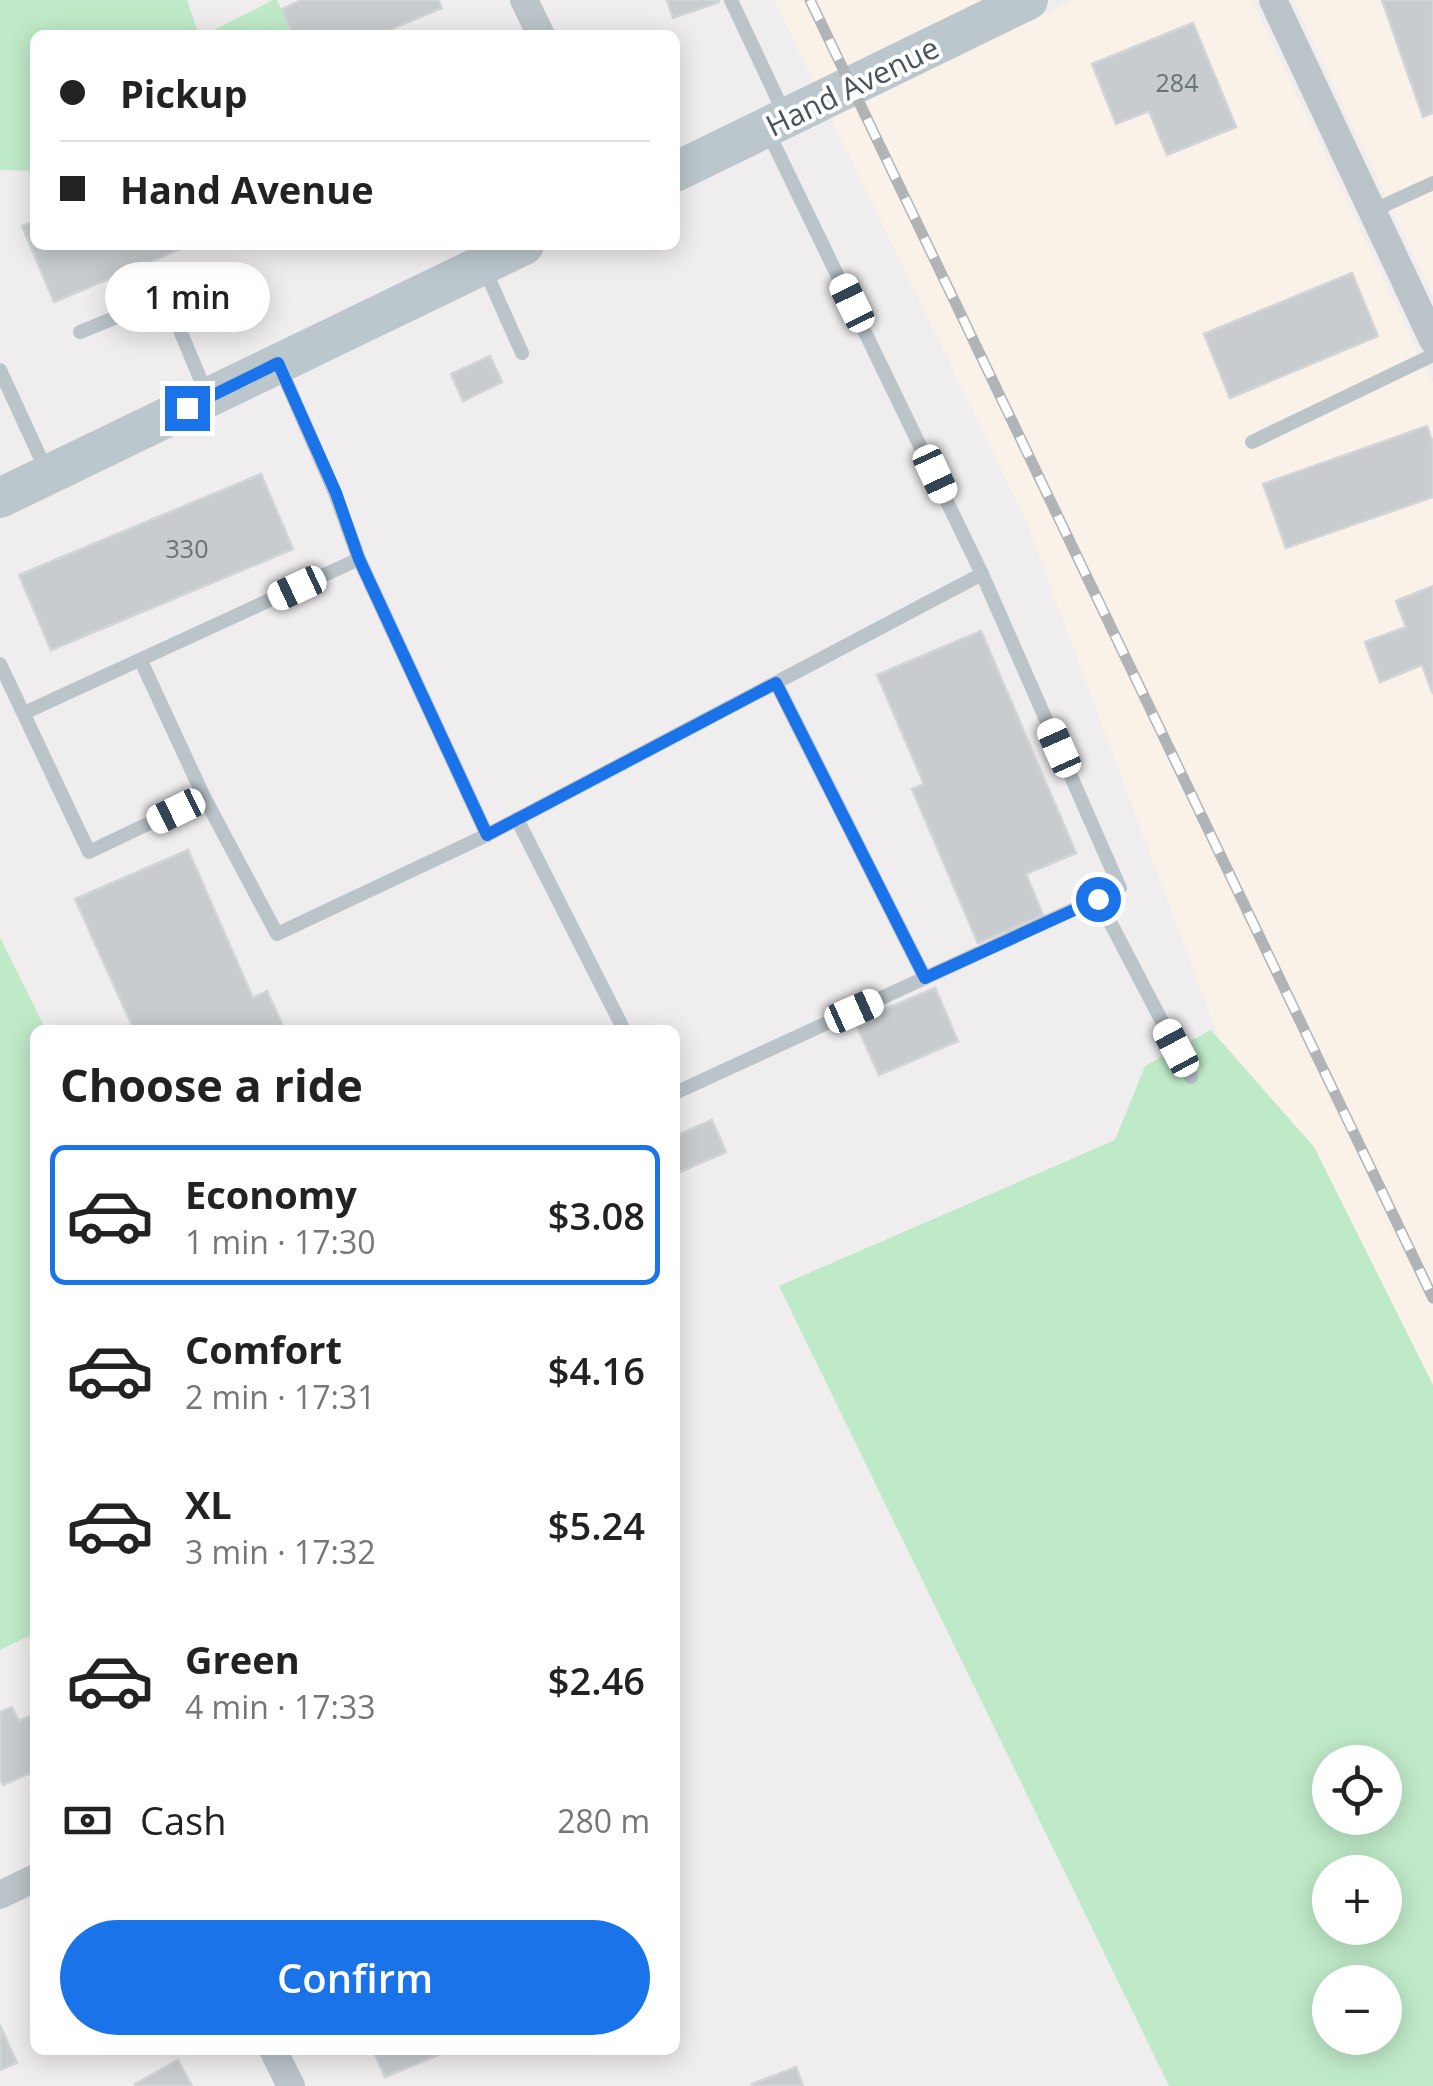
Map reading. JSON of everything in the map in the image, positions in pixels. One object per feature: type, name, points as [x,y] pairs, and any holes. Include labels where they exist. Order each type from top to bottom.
[{"type":"street","points":[[524,0],[539,30]]},
{"type":"street","name":"Hand Avenue","points":[[680,170],[1028,0]]},
{"type":"street","points":[[1273,0],[1432,338]]},
{"type":"street","points":[[0,498],[514,250]]},
{"type":"street","points":[[0,1895],[30,1880]]},
{"type":"street","points":[[276,2055],[291,2086]]},
{"type":"lane","points":[[680,1090],[1120,888],[776,122],[731,0]]},
{"type":"lane","points":[[1372,211],[1433,183]]},
{"type":"lane","points":[[483,265],[522,353]]},
{"type":"lane","points":[[80,332],[166,296],[208,398]]},
{"type":"lane","points":[[1252,442],[1432,338]]},
{"type":"lane","points":[[278,363],[336,493],[359,559],[487,835]]},
{"type":"lane","points":[[0,370],[48,476]]},
{"type":"lane","points":[[24,714],[359,559]]},
{"type":"lane","points":[[142,661],[204,797],[277,934],[517,820],[982,574]]},
{"type":"lane","points":[[0,664],[88,852],[204,797]]},
{"type":"lane","points":[[776,683],[925,978]]},
{"type":"lane","points":[[517,820],[621,1025]]},
{"type":"lane","points":[[1098,899],[1192,1077]]},
{"type":"shaded area","points":[[774,0],[983,0],[814,82]]},
{"type":"shaded area","points":[[1073,0],[1252,0],[1433,383],[1433,1385],[1314,1147],[1219,1039],[1026,521],[831,118]]},
{"type":"shaded area","points":[[1293,0],[1433,0],[1433,297]]},
{"type":"green space","points":[[0,0],[187,0],[197,30],[30,30],[30,171],[0,170]]},
{"type":"green space","points":[[277,0],[291,30],[214,30]]},
{"type":"green space","points":[[0,938],[44,1025],[30,1025],[30,1635],[0,1650]]},
{"type":"green space","points":[[1211,1030],[1314,1147],[1433,1385],[1433,2086],[1169,2086],[779,1286],[1115,1140],[1145,1066]]},
{"type":"building","points":[[302,0],[438,0],[442,8],[389,30],[291,30],[282,9]]},
{"type":"building","points":[[667,0],[719,0],[719,2],[673,18]]},
{"type":"building","points":[[1382,0],[1433,0],[1433,113],[1423,117]]},
{"type":"building","points":[[1193,23],[1236,127],[1167,155],[1149,111],[1116,124],[1092,64]]},
{"type":"building","points":[[30,223],[30,245],[22,226]]},
{"type":"building","points":[[32,250],[178,250],[54,302]]},
{"type":"building","points":[[1352,273],[1378,336],[1230,398],[1204,334]]},
{"type":"building","points":[[490,356],[502,382],[463,401],[451,374]]},
{"type":"building","points":[[1427,426],[1433,443],[1433,497],[1286,548],[1263,484]]},
{"type":"building","points":[[261,474],[293,549],[51,650],[19,575]]},
{"type":"building","points":[[1433,586],[1433,694],[1422,665],[1380,682],[1365,642],[1406,627],[1396,601]]},
{"type":"building","points":[[981,631],[1076,853],[1026,874],[1043,915],[978,943],[912,789],[924,784],[877,675]]},
{"type":"building","points":[[188,850],[253,998],[267,991],[283,1025],[132,1025],[75,899]]},
{"type":"building","points":[[935,988],[958,1041],[879,1075],[855,1022]]},
{"type":"building","points":[[712,1120],[726,1152],[680,1172],[680,1134]]},
{"type":"building","points":[[12,1707],[19,1721],[30,1716],[30,1773],[3,1785],[0,1778],[0,1712]]},
{"type":"building","points":[[0,2025],[17,2063],[0,2070]]},
{"type":"building","points":[[375,2055],[438,2055],[385,2077]]},
{"type":"building","points":[[178,2060],[192,2086],[136,2086],[135,2084]]},
{"type":"building","points":[[796,2067],[803,2086],[752,2084]]},
{"type":"railway","points":[[810,0],[1433,1298]]},
{"type":"route","points":[[187,408],[278,363],[336,493],[359,559],[487,835],[776,683],[925,978],[1098,899]]}]
